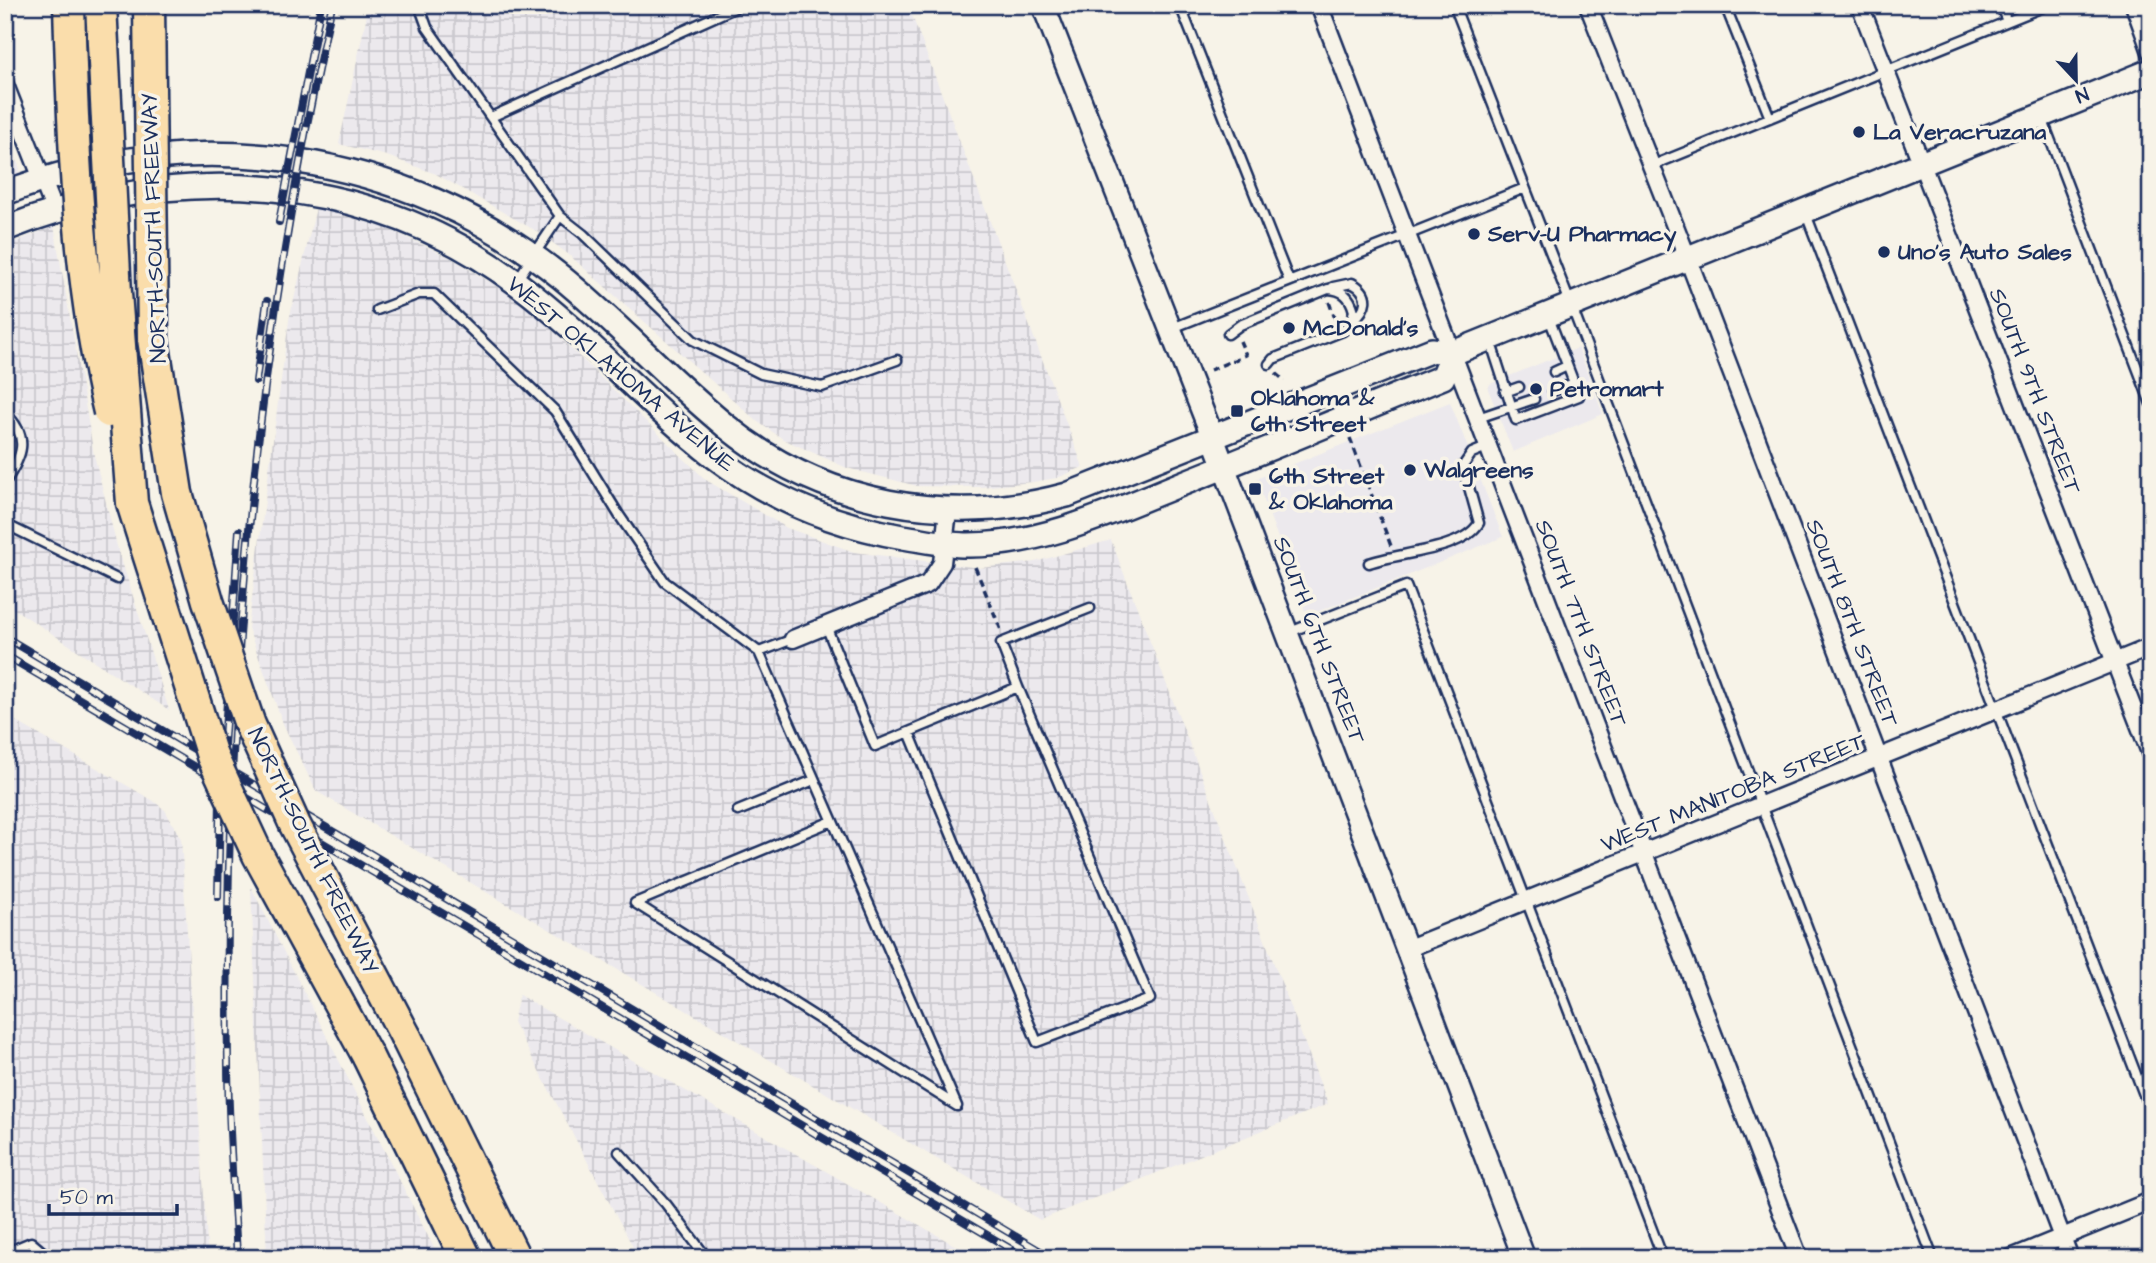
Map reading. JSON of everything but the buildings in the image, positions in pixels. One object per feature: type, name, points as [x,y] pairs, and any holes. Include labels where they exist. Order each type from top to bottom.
[{"type":"highway","points":[[69,5],[73,123],[82,253],[103,387],[132,503]]},
{"type":"highway","name":"NORTH-SOUTH FREEWAY","points":[[101,5],[116,293],[132,503],[212,756],[258,856],[367,1055],[466,1258]]},
{"type":"highway","name":"NORTH-SOUTH FREEWAY","points":[[149,5],[153,339],[177,493],[250,725],[295,825],[406,1037],[515,1258]]},
{"type":"main road","name":"WEST OKLAHOMA AVENUE","points":[[5,193],[42,178],[95,164],[160,155],[239,153],[304,160],[378,178],[444,203],[503,235],[563,278],[705,408],[752,446],[804,475],[858,495],[948,510],[1016,508],[1067,495],[1432,349],[1453,353],[2151,71]]},
{"type":"main road","name":"WEST OKLAHOMA AVENUE","points":[[5,229],[54,209],[178,186],[263,186],[323,196],[393,217],[458,246],[516,282],[713,456],[752,482],[796,506],[863,530],[945,544],[999,542],[1065,528],[1224,467],[1443,377],[1453,353]]},
{"type":"street","name":"SOUTH 6TH STREET","points":[[1043,5],[1409,948],[1524,1258]]},
{"type":"street","name":"SOUTH 7TH STREET","points":[[1319,5],[1799,1258]]},
{"type":"street","name":"SOUTH 8TH STREET","points":[[1588,5],[1689,259],[2070,1258]]},
{"type":"street","name":"SOUTH 9TH STREET","points":[[1860,5],[2151,755]]},
{"type":"street","points":[[2134,5],[2151,52]]},
{"type":"street","points":[[5,85],[54,209]]},
{"type":"street","points":[[793,639],[928,584],[942,563],[948,510]]},
{"type":"street","name":"WEST MANITOBA STREET","points":[[1409,948],[2151,647]]},
{"type":"street","points":[[2011,1258],[2151,1201]]},
{"type":"lane","points":[[419,5],[427,27],[560,216],[583,234],[693,340],[761,374],[822,387],[897,360]]},
{"type":"lane","points":[[491,117],[741,5]]},
{"type":"lane","points":[[1180,5],[1289,281]]},
{"type":"lane","points":[[1454,5],[1933,1258]]},
{"type":"lane","points":[[1725,5],[1770,118]]},
{"type":"lane","points":[[2000,5],[2007,22]]},
{"type":"lane","points":[[1651,166],[2048,5]]},
{"type":"lane","points":[[2041,116],[2151,404]]},
{"type":"lane","points":[[1170,329],[1525,188]]},
{"type":"lane","points":[[1805,211],[2151,1113]]},
{"type":"lane","points":[[516,282],[560,216]]},
{"type":"lane","points":[[1228,334],[1240,325],[1328,289],[1352,282],[1364,293],[1367,302],[1363,312],[1343,331],[1273,359],[1269,364]]},
{"type":"lane","points":[[1328,289],[1339,289],[1351,301],[1354,311],[1350,324]]},
{"type":"lane","points":[[377,310],[419,294],[434,294],[455,312],[555,411],[619,515],[665,582],[759,652],[957,1105],[635,903],[832,821]]},
{"type":"lane","points":[[1490,338],[1516,420],[1567,401],[1579,396],[1548,315]]},
{"type":"lane","points":[[1554,372],[1567,366]]},
{"type":"lane","points":[[1553,391],[1574,383]]},
{"type":"lane","points":[[1505,392],[1519,387]]},
{"type":"lane","points":[[1478,418],[1534,399]]},
{"type":"lane","points":[[5,413],[22,438],[22,457],[5,482]]},
{"type":"lane","points":[[1369,563],[1394,554],[1444,546],[1472,535],[1479,523],[1463,466],[1472,453],[1489,446]]},
{"type":"lane","points":[[5,524],[117,579]]},
{"type":"lane","points":[[1288,633],[1406,586],[1662,1258]]},
{"type":"lane","points":[[909,732],[1037,1042],[1150,999],[1001,643],[1090,607]]},
{"type":"lane","points":[[826,626],[875,746],[1018,687]]},
{"type":"lane","points":[[759,652],[793,639]]},
{"type":"lane","points":[[738,811],[814,780]]},
{"type":"lane","points":[[619,1152],[666,1204],[707,1258]]},
{"type":"lane","points":[[5,1253],[31,1242],[50,1258]]},
{"type":"path","points":[[1210,370],[1245,355],[1240,338],[1245,333]]},
{"type":"path","points":[[1350,438],[1394,554]]},
{"type":"path","points":[[975,567],[1006,641]]},
{"type":"shaded area","points":[[369,5],[908,5],[1083,467],[1057,478],[1033,482],[980,487],[917,486],[847,468],[783,439],[758,422],[568,254],[538,232],[436,174],[387,156],[339,144]]},
{"type":"shaded area","points":[[5,126],[20,169],[16,177],[5,182]]},
{"type":"shaded area","points":[[316,208],[386,228],[451,258],[509,294],[546,324],[706,480],[787,528],[854,552],[980,568],[1035,562],[1111,540],[1328,1104],[1040,1220],[316,791],[284,726],[248,628],[289,320]]},
{"type":"shaded area","points":[[54,226],[94,455],[117,546],[169,710],[5,603],[5,246]]},
{"type":"shaded area","points":[[1578,348],[1603,414],[1513,452],[1488,389],[1490,384]]},
{"type":"shaded area","points":[[1450,402],[1503,537],[1307,616],[1256,479]]},
{"type":"shaded area","points":[[5,715],[152,800],[165,810],[181,839],[208,1258],[5,1258]]},
{"type":"shaded area","points":[[251,887],[439,1258],[267,1258]]},
{"type":"shaded area","points":[[519,995],[977,1258],[639,1258],[513,1022]]},
{"type":"railway","points":[[279,222],[321,5]]},
{"type":"railway","points":[[237,1258],[228,1086],[228,929],[238,663],[263,398],[282,266],[332,5]]},
{"type":"railway","points":[[256,381],[267,301]]},
{"type":"railway","points":[[218,897],[220,802],[239,531]]},
{"type":"railway","points":[[5,637],[1052,1258]]},
{"type":"railway","points":[[5,655],[1026,1258]]},
{"type":"place","name":"La Veracruzana","points":[[1859,132]]},
{"type":"place","name":"Serv-U Pharmacy","points":[[1474,234]]},
{"type":"place","name":"Uno's Auto Sales","points":[[1884,252]]},
{"type":"place","name":"McDonald's","points":[[1289,328]]},
{"type":"place","name":"Petromart","points":[[1536,389]]},
{"type":"place","name":"Oklahoma & 6th Street","points":[[1237,411]]},
{"type":"place","name":"Walgreens","points":[[1410,470]]},
{"type":"place","name":"6th Street & Oklahoma","points":[[1255,489]]}]
